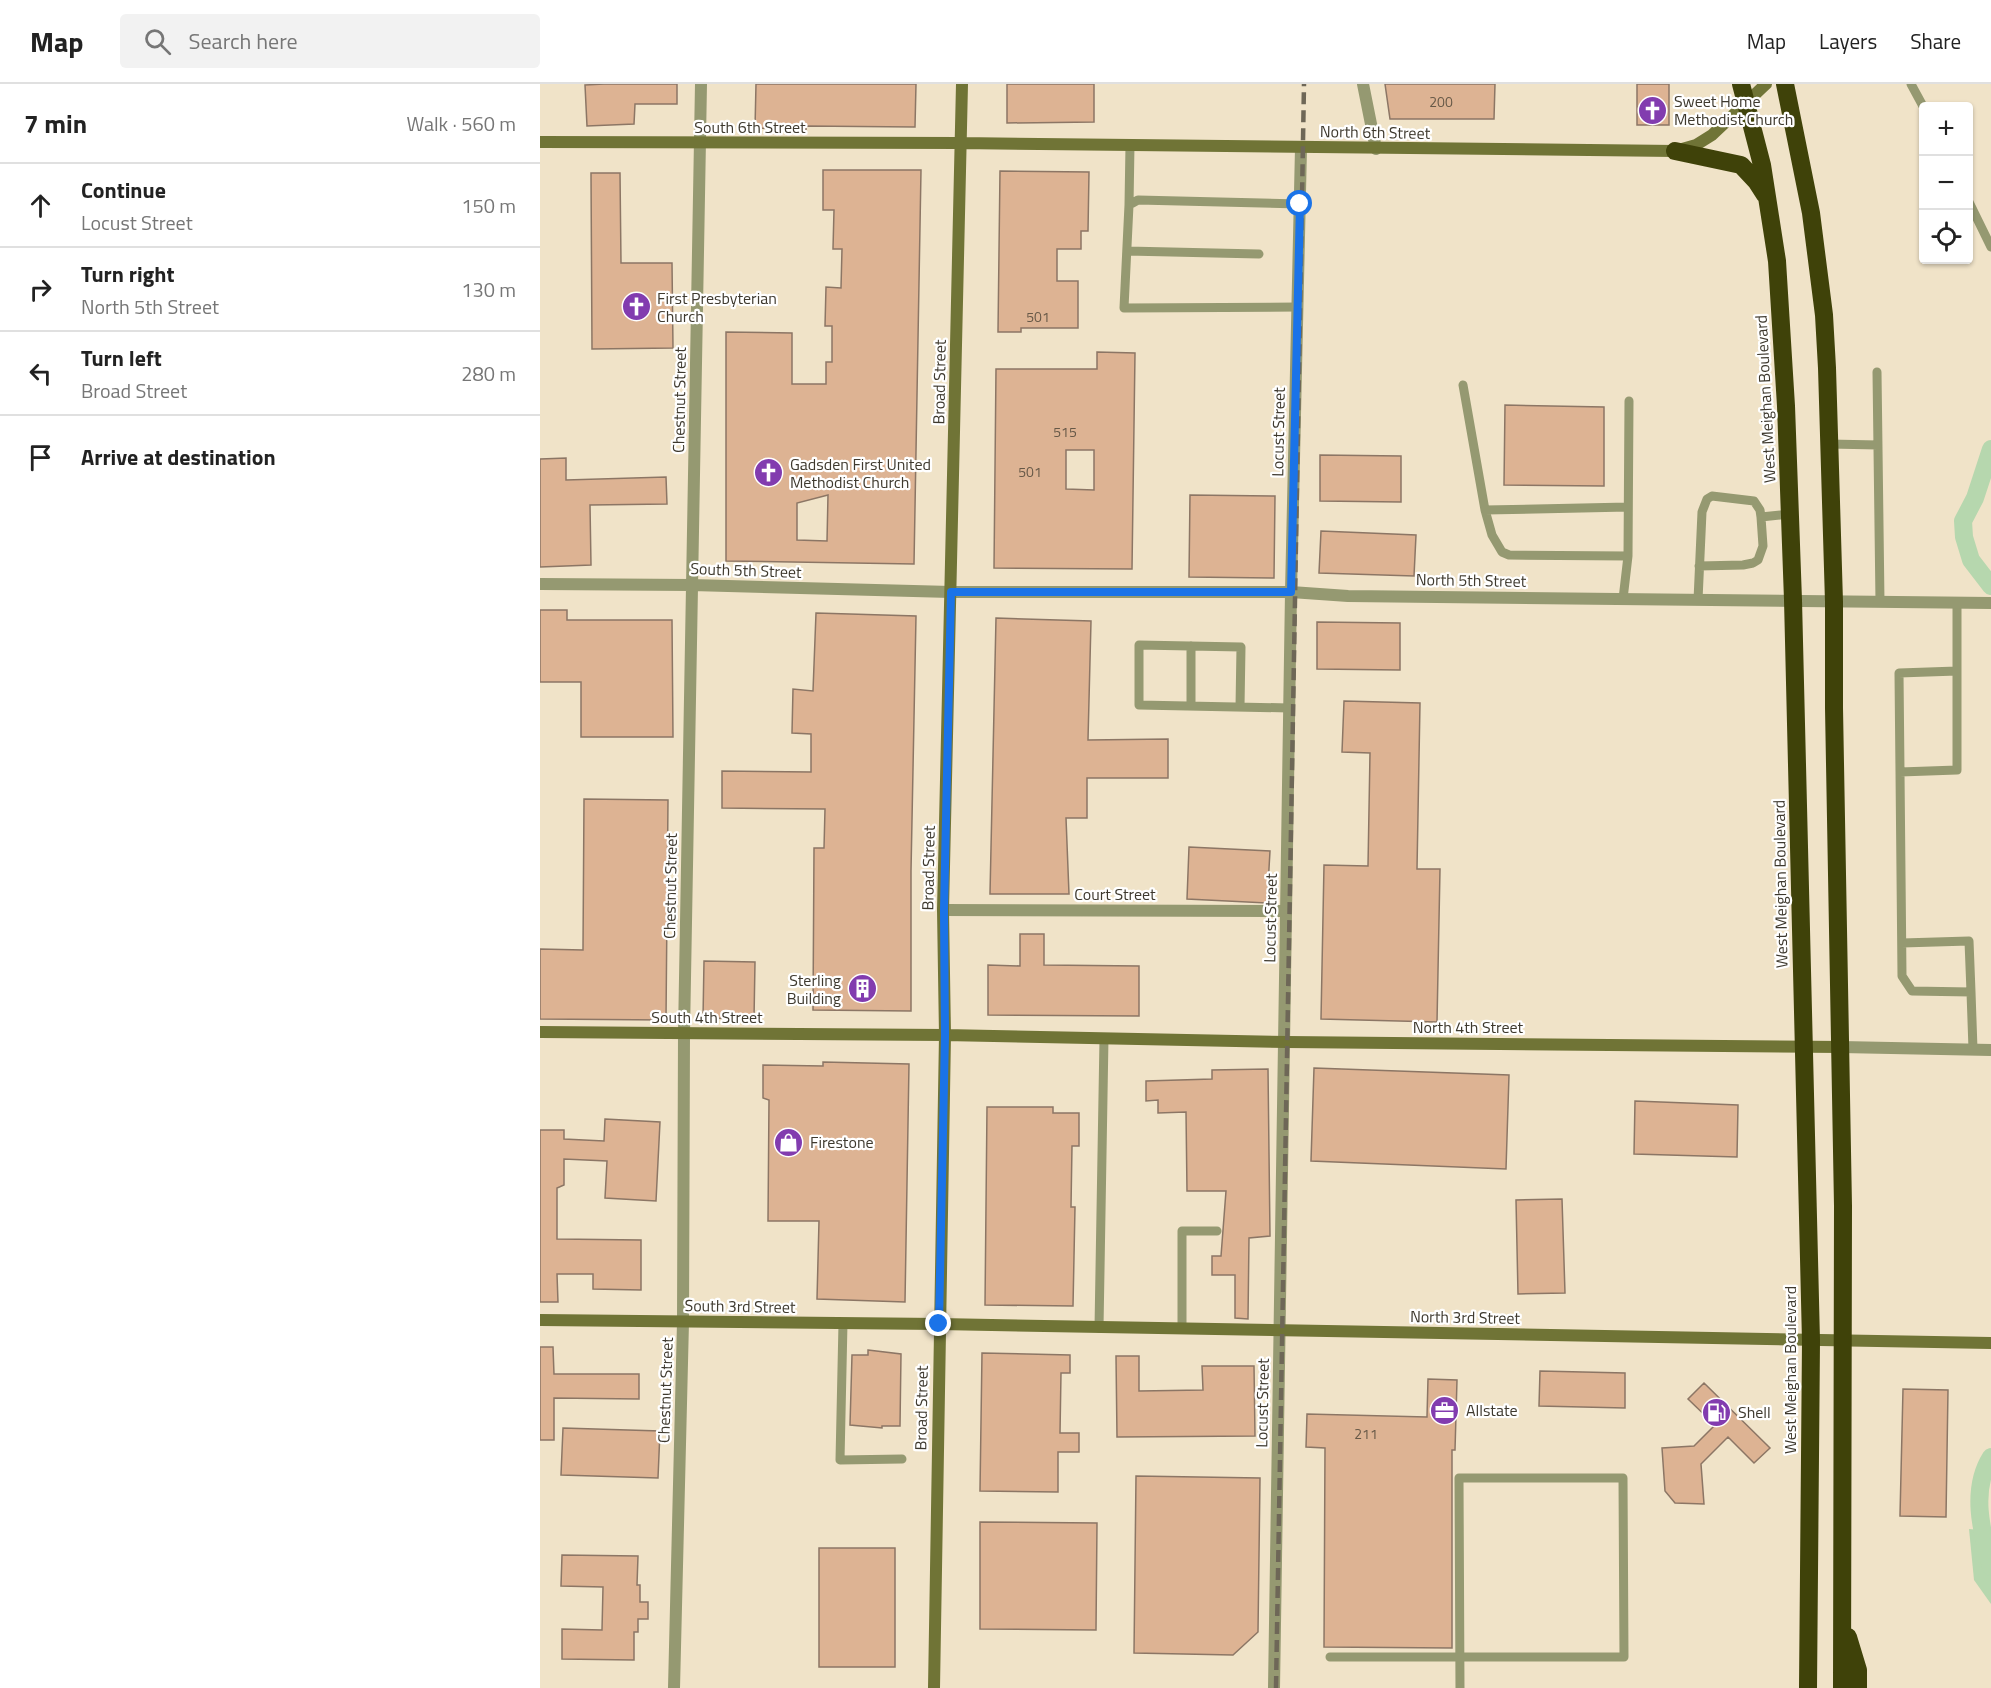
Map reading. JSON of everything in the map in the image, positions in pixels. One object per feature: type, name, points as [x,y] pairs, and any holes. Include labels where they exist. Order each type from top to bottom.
[{"type":"highway","name":"West Meighan Boulevard","points":[[1741,84],[1762,165],[1777,261],[1790,514],[1811,1341],[1808,1688]]},
{"type":"highway","points":[[1785,84],[1803,165],[1818,262],[1827,368],[1834,602],[1834,720],[1841,1047],[1844,1595],[1842,1688]]},
{"type":"highway","points":[[1675,151],[1741,165],[1768,198]]},
{"type":"highway","points":[[1844,1595],[1848,1641],[1858,1670],[1858,1688]]},
{"type":"main road","name":"Broad Street","points":[[934,1688],[945,1035],[944,910],[962,84]]},
{"type":"main road","name":"North 6th Street","points":[[960,143],[1675,151],[1696,145],[1712,135],[1766,84]]},
{"type":"main road","name":"South 6th Street","points":[[540,142],[960,143]]},
{"type":"main road","name":"South 4th Street","points":[[540,1032],[945,1035]]},
{"type":"main road","name":"North 4th Street","points":[[945,1035],[1284,1042],[1841,1047]]},
{"type":"main road","name":"South 3rd Street","points":[[540,1320],[939,1324]]},
{"type":"main road","name":"North 3rd Street","points":[[939,1324],[1991,1343]]},
{"type":"street","name":"Chestnut Street","points":[[674,1688],[683,1322],[684,1034],[701,84]]},
{"type":"street","points":[[1363,84],[1376,149]]},
{"type":"street","name":"Locust Street","points":[[1274,1688],[1291,592],[1301,148]]},
{"type":"street","name":"South 5th Street","points":[[540,584],[692,585],[951,592]]},
{"type":"street","name":"North 5th Street","points":[[951,592],[1291,592],[1348,596],[1991,603]]},
{"type":"street","name":"Court Street","points":[[944,910],[1286,911]]},
{"type":"street","name":"North 4th Street","points":[[1841,1047],[1991,1050]]},
{"type":"lane","points":[[1911,84],[1920,102]]},
{"type":"lane","points":[[1130,145],[1124,308],[1133,309],[1144,306],[1298,307]]},
{"type":"lane","points":[[1129,205],[1138,200],[1300,204]]},
{"type":"lane","points":[[1973,210],[1991,247]]},
{"type":"lane","points":[[1126,251],[1259,254]]},
{"type":"lane","points":[[1877,372],[1880,602]]},
{"type":"lane","points":[[1463,385],[1485,510],[1491,535],[1502,552],[1509,555],[1628,556]]},
{"type":"lane","points":[[1623,599],[1628,556],[1629,401]]},
{"type":"lane","points":[[1829,444],[1878,445]]},
{"type":"lane","points":[[1698,600],[1699,566],[1702,512],[1707,499],[1712,496],[1754,501],[1760,510],[1763,546],[1758,560],[1753,563],[1699,566]]},
{"type":"lane","points":[[1485,510],[1628,507]]},
{"type":"lane","points":[[1761,517],[1790,514]]},
{"type":"lane","points":[[1900,772],[1958,770],[1957,603]]},
{"type":"lane","points":[[1240,706],[1241,647],[1139,645],[1139,705],[1289,708]]},
{"type":"lane","points":[[1191,646],[1191,706]]},
{"type":"lane","points":[[1957,671],[1899,673],[1902,976],[1912,991],[1971,992]]},
{"type":"lane","points":[[1902,943],[1969,941],[1973,1049]]},
{"type":"lane","points":[[1099,1328],[1104,1038]]},
{"type":"lane","points":[[1182,1329],[1182,1230],[1217,1231]]},
{"type":"lane","points":[[843,1323],[840,1460],[902,1459]]},
{"type":"lane","points":[[1330,1657],[1460,1656],[1624,1657],[1623,1478],[1460,1478],[1460,1656],[1460,1688]]},
{"type":"shaded area","points":[[1969,1529],[1991,1531],[1991,1604],[1974,1580]]},
{"type":"building","points":[[677,84],[677,104],[635,104],[634,124],[587,126],[585,85]]},
{"type":"building","points":[[756,84],[916,84],[915,127],[806,126],[806,130],[755,128]]},
{"type":"building","points":[[1007,84],[1094,84],[1094,122],[1007,123]]},
{"type":"building","points":[[1385,84],[1495,84],[1494,119],[1390,119]]},
{"type":"building","name":"Sweet Home Methodist Church","points":[[1637,84],[1669,84],[1669,125],[1637,125]]},
{"type":"building","points":[[823,170],[921,170],[914,564],[726,561],[726,332],[792,333],[792,384],[826,384],[826,362],[832,362],[832,326],[825,326],[826,287],[841,288],[842,249],[833,249],[834,210],[823,210]],"holes":[[[828,495],[827,541],[797,540],[797,503]]]},
{"type":"building","points":[[1000,171],[1089,172],[1088,231],[1081,231],[1081,249],[1057,249],[1057,281],[1078,281],[1078,328],[1021,328],[1021,332],[998,332]]},
{"type":"building","points":[[591,173],[620,173],[621,263],[672,263],[673,348],[592,349]]},
{"type":"building","points":[[1097,352],[1135,353],[1132,569],[994,568],[996,369],[1097,369]],"holes":[[[1066,450],[1094,450],[1094,490],[1066,489]]]},
{"type":"building","points":[[1505,405],[1604,407],[1604,486],[1504,485]]},
{"type":"building","points":[[1320,455],[1401,456],[1401,502],[1320,501]]},
{"type":"building","points":[[566,458],[566,480],[666,477],[667,504],[590,505],[591,565],[540,567],[540,459]]},
{"type":"building","points":[[1190,495],[1275,496],[1274,578],[1189,577]]},
{"type":"building","points":[[1321,531],[1416,535],[1414,576],[1319,573]]},
{"type":"building","points":[[540,610],[567,610],[567,620],[672,620],[673,737],[581,737],[581,682],[540,682]]},
{"type":"building","points":[[816,613],[916,616],[911,1011],[813,1010],[814,848],[824,848],[825,809],[722,808],[722,771],[811,772],[811,734],[792,733],[793,689],[813,691]]},
{"type":"building","points":[[996,618],[1091,621],[1088,740],[1168,739],[1168,778],[1087,778],[1087,818],[1066,818],[1069,894],[990,894]]},
{"type":"building","points":[[1317,622],[1400,623],[1400,670],[1317,669]]},
{"type":"building","points":[[1344,701],[1420,703],[1417,869],[1440,869],[1437,1022],[1321,1019],[1324,865],[1368,866],[1370,753],[1342,752]]},
{"type":"building","points":[[584,799],[668,800],[666,1020],[540,1019],[540,949],[583,950]]},
{"type":"building","points":[[1189,847],[1270,851],[1267,903],[1187,899]]},
{"type":"building","points":[[1020,934],[1044,934],[1044,965],[1139,966],[1139,1016],[988,1015],[988,965],[1020,966]]},
{"type":"building","points":[[704,961],[755,962],[754,1019],[703,1018]]},
{"type":"building","points":[[823,1062],[909,1064],[905,1302],[817,1299],[819,1221],[768,1221],[769,1100],[763,1098],[763,1065],[823,1066]]},
{"type":"building","points":[[1314,1068],[1509,1075],[1506,1169],[1311,1161]]},
{"type":"building","points":[[1268,1069],[1270,1236],[1249,1238],[1248,1319],[1235,1318],[1235,1275],[1212,1275],[1212,1256],[1221,1256],[1226,1191],[1187,1191],[1186,1112],[1158,1113],[1158,1100],[1146,1101],[1146,1081],[1212,1079],[1212,1070]]},
{"type":"building","points":[[1635,1101],[1738,1105],[1737,1157],[1634,1154]]},
{"type":"building","points":[[987,1107],[1053,1107],[1053,1113],[1079,1113],[1079,1146],[1072,1146],[1071,1207],[1075,1207],[1073,1306],[985,1305]]},
{"type":"building","points":[[605,1119],[660,1122],[656,1201],[605,1198],[607,1161],[564,1159],[564,1185],[557,1188],[557,1239],[641,1240],[641,1290],[593,1289],[593,1274],[557,1274],[558,1302],[540,1302],[540,1130],[564,1130],[564,1139],[604,1141]]},
{"type":"building","points":[[1562,1199],[1565,1293],[1518,1294],[1516,1200]]},
{"type":"building","points":[[540,1347],[553,1347],[554,1374],[639,1374],[639,1399],[554,1398],[554,1440],[540,1440]]},
{"type":"building","points":[[868,1350],[901,1354],[900,1426],[882,1426],[882,1428],[850,1425],[852,1355],[868,1355]]},
{"type":"building","points":[[982,1353],[1070,1355],[1070,1373],[1061,1373],[1060,1433],[1079,1433],[1079,1452],[1058,1452],[1058,1492],[980,1491]]},
{"type":"building","points":[[1116,1356],[1139,1356],[1139,1391],[1203,1390],[1202,1366],[1254,1366],[1255,1436],[1117,1437]]},
{"type":"building","points":[[1540,1371],[1625,1373],[1625,1408],[1539,1406]]},
{"type":"building","points":[[1428,1379],[1457,1380],[1455,1450],[1452,1450],[1452,1648],[1324,1647],[1325,1448],[1306,1447],[1307,1414],[1427,1417]]},
{"type":"building","points":[[1704,1383],[1770,1448],[1754,1463],[1728,1437],[1701,1464],[1704,1504],[1675,1503],[1665,1491],[1662,1448],[1694,1446],[1715,1425],[1688,1399]]},
{"type":"building","points":[[1903,1389],[1948,1390],[1946,1517],[1900,1516]]},
{"type":"building","points":[[563,1428],[660,1431],[658,1478],[561,1475]]},
{"type":"building","points":[[1136,1476],[1260,1478],[1258,1632],[1233,1655],[1134,1653]]},
{"type":"building","points":[[980,1522],[1097,1523],[1096,1630],[980,1629]]},
{"type":"building","points":[[819,1548],[895,1548],[895,1667],[819,1667]]},
{"type":"building","points":[[562,1555],[638,1556],[637,1585],[640,1585],[640,1602],[648,1602],[648,1619],[638,1619],[638,1632],[634,1632],[634,1660],[562,1659],[562,1629],[602,1630],[603,1587],[561,1586]]},
{"type":"waterway","points":[[1991,449],[1975,498],[1963,521],[1964,537],[1971,560],[1991,586]]},
{"type":"waterway","points":[[1991,1457],[1981,1483],[1979,1497],[1984,1540],[1991,1567]]},
{"type":"railway","points":[[1276,1688],[1304,84]]},
{"type":"place","name":"Sweet Home Methodist Church","points":[[1653,110]]},
{"type":"place","name":"First Presbyterian Church","points":[[636,307]]},
{"type":"place","name":"Gadsden First United Methodist Church","points":[[769,473]]},
{"type":"place","name":"Sterling Building","points":[[862,989]]},
{"type":"place","name":"Firestone","points":[[789,1142]]},
{"type":"place","name":"Allstate","points":[[1445,1410]]},
{"type":"place","name":"Shell","points":[[1717,1412]]},
{"type":"route","points":[[939,1324],[951,592],[1291,592],[1300,204]]}]
